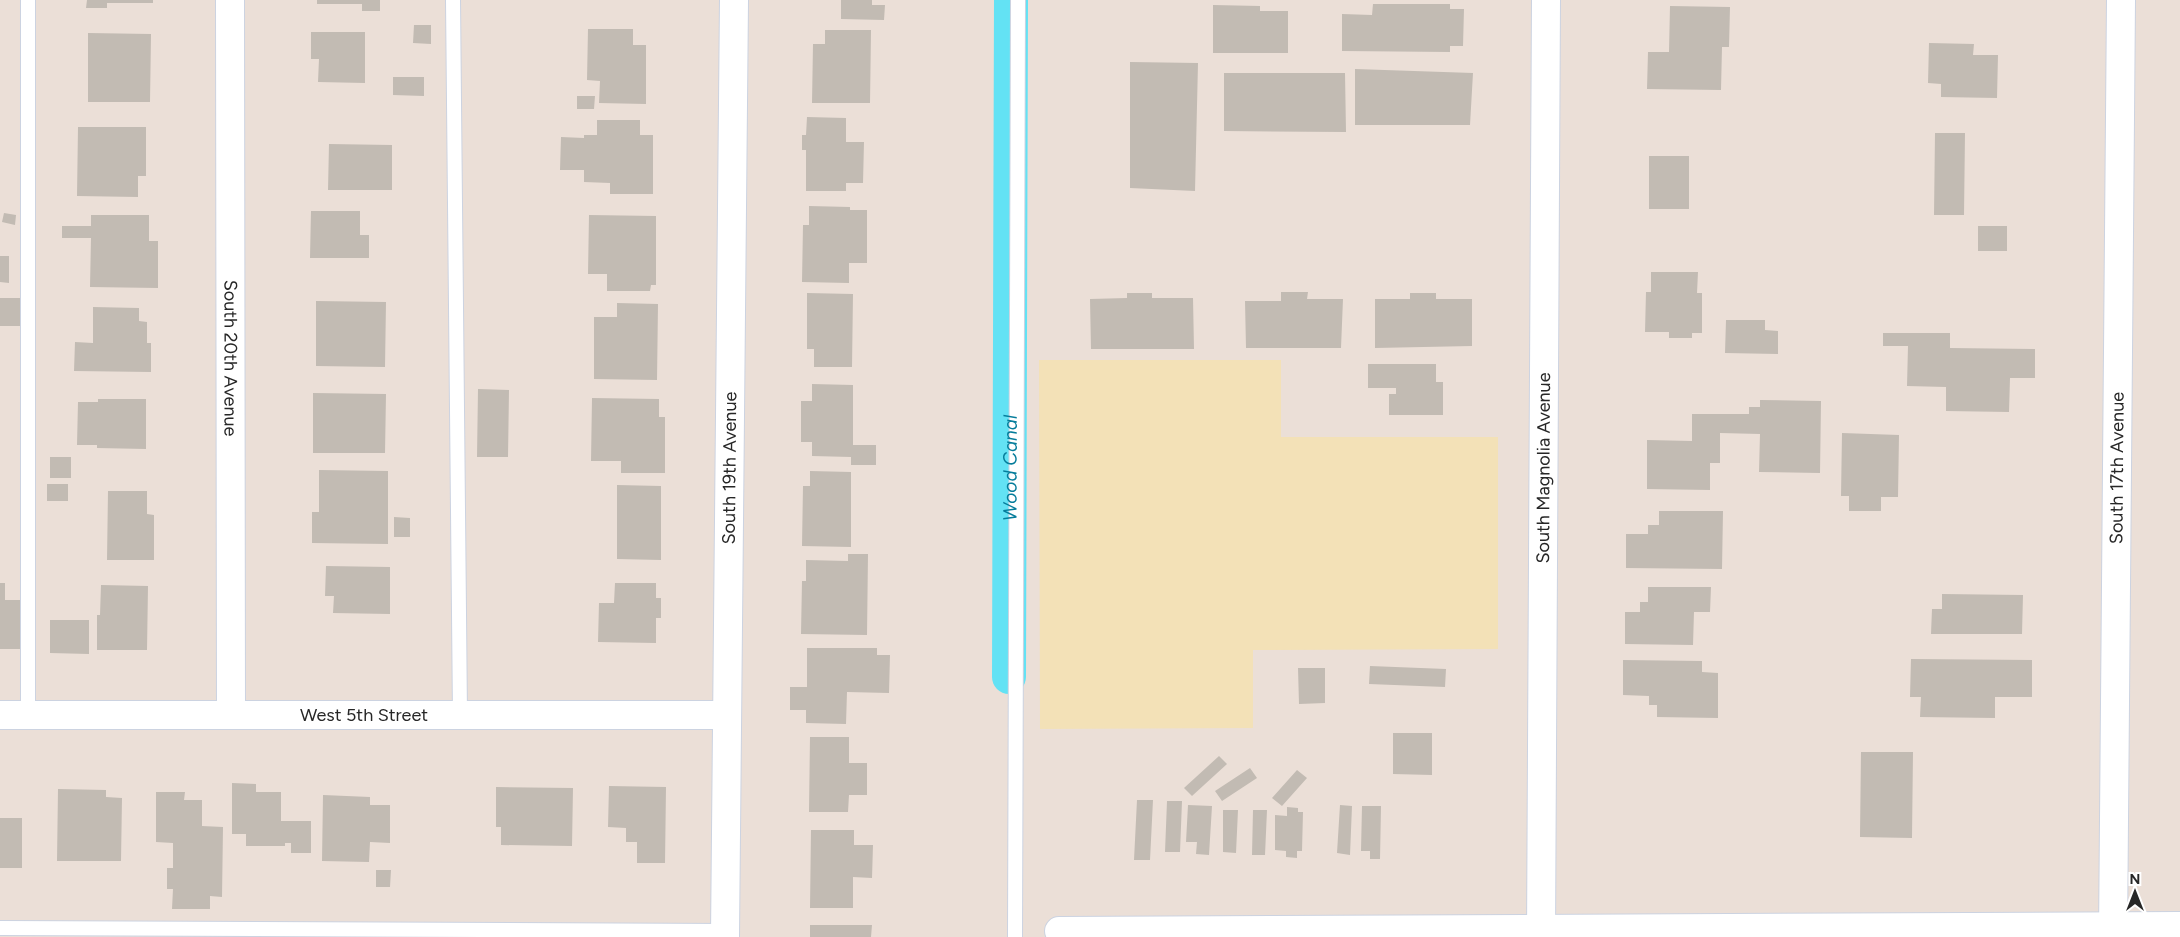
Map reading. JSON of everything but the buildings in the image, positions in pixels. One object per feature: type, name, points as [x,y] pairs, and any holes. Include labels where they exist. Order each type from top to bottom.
[{"type":"street","name":"South 20th Avenue","points":[[230,0],[231,715]]},
{"type":"street","name":"South 19th Avenue","points":[[725,934],[734,0]]},
{"type":"street","name":"South Magnolia Avenue","points":[[1541,933],[1546,0]]},
{"type":"street","name":"South 17th Avenue","points":[[2113,931],[2121,0]]},
{"type":"street","name":"West 5th Street","points":[[0,715],[727,715]]},
{"type":"street","points":[[1059,931],[1541,933],[2113,931],[2180,926]]},
{"type":"lane","points":[[28,0],[28,715]]},
{"type":"lane","points":[[453,0],[460,715]]},
{"type":"lane","points":[[1015,937],[1018,0]]},
{"type":"lane","points":[[0,928],[725,934]]},
{"type":"sand","points":[[1039,360],[1281,360],[1281,437],[1498,437],[1498,649],[1253,650],[1253,728],[1040,729]]},
{"type":"waterway","name":"Wood Canal","points":[[1009,677],[1011,0]]}]
